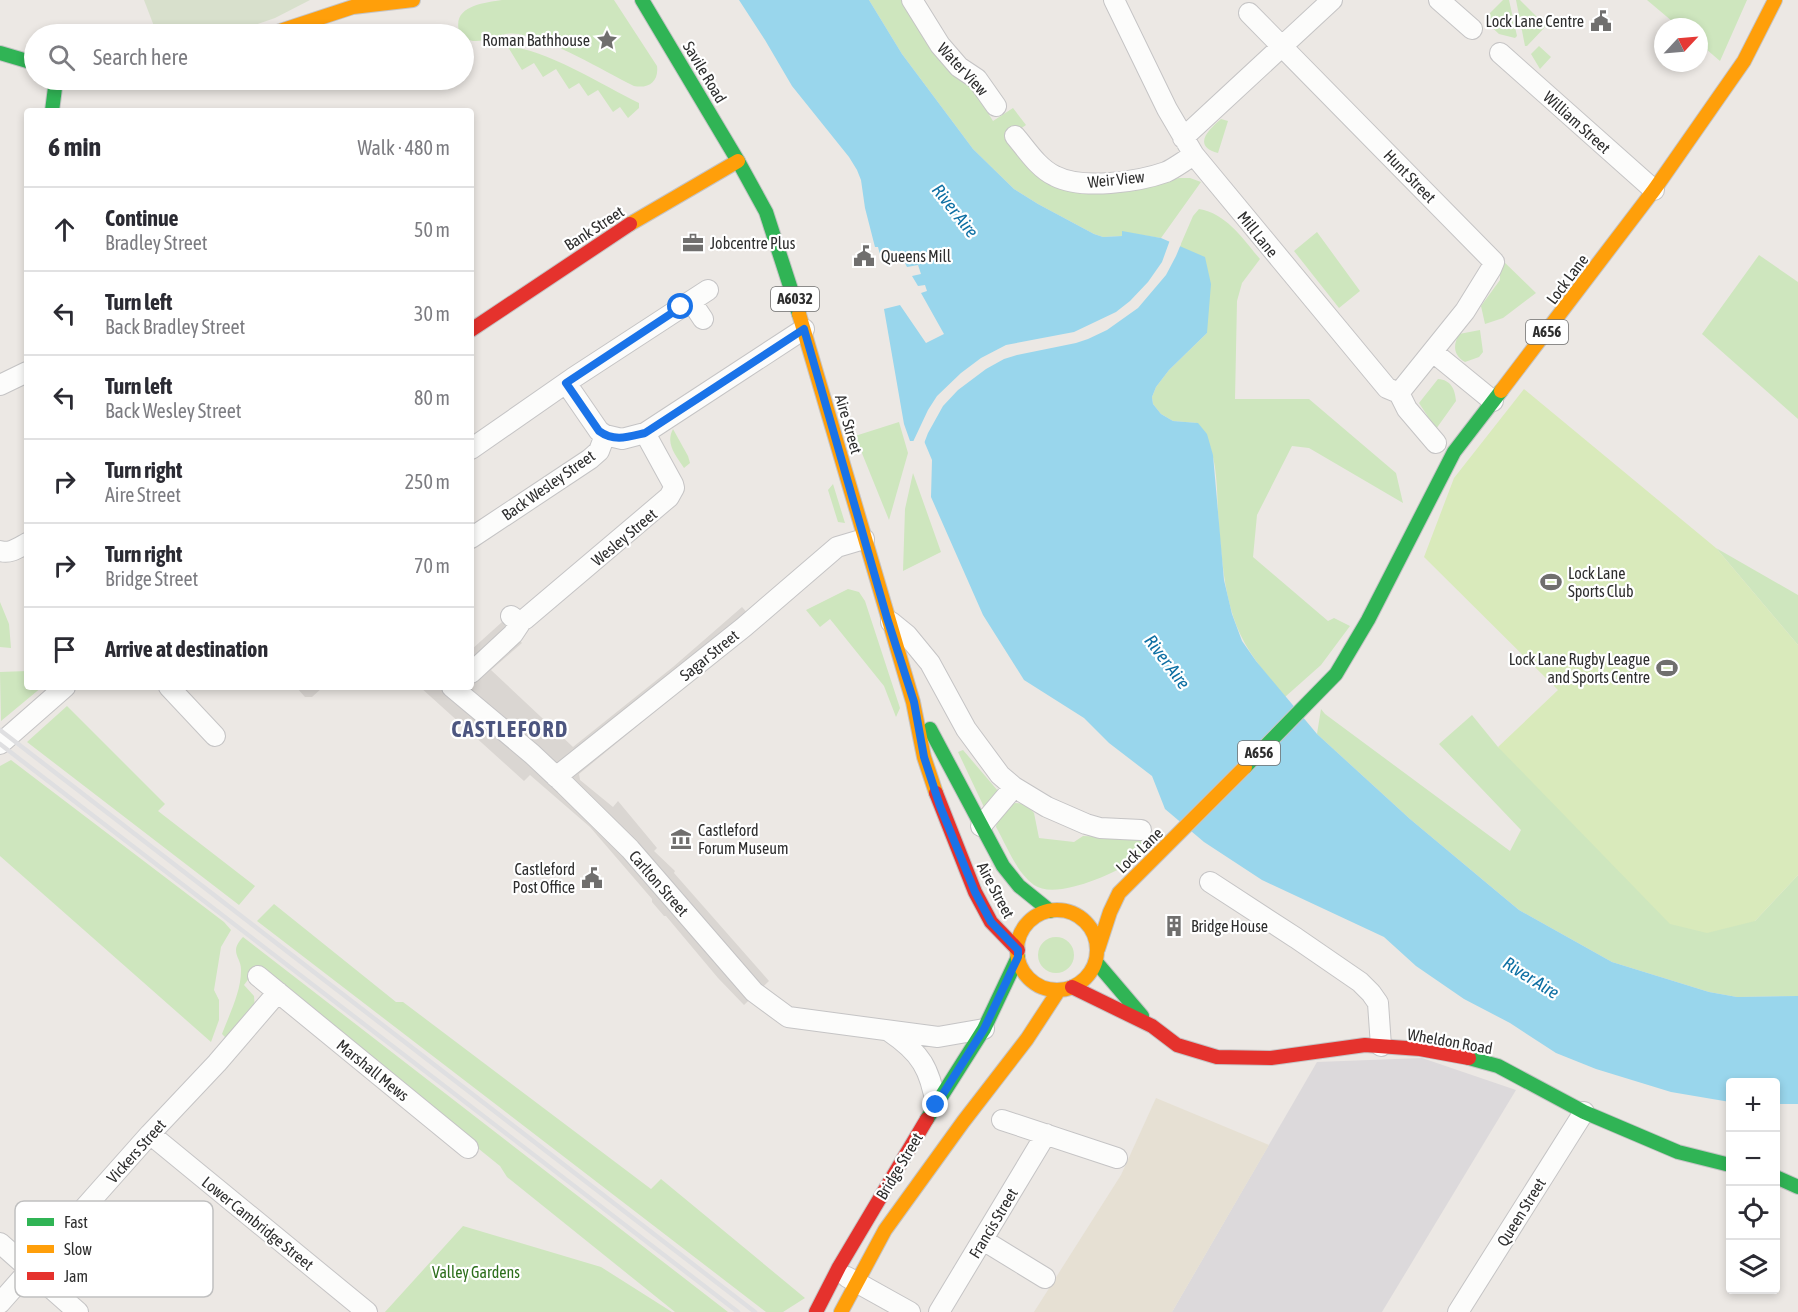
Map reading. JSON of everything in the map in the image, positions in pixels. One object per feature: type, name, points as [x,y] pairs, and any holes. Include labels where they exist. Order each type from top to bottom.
[{"type":"main road","points":[[297,24],[350,4],[374,0]]},
{"type":"main road","points":[[350,4],[413,0]]},
{"type":"main road","name":"Savile Road","points":[[642,0],[738,161]]},
{"type":"main road","name":"Lock Lane","points":[[1097,956],[1110,912],[1119,893],[1336,674],[1353,649],[1454,452],[1654,190],[1744,61],[1775,0]]},
{"type":"main road","points":[[0,53],[24,60]]},
{"type":"main road","points":[[52,108],[55,90]]},
{"type":"main road","name":"Aire Street","points":[[738,161],[766,212],[804,329],[887,618],[930,746],[940,806],[975,892],[991,922],[1018,953]]},
{"type":"main road","name":"Bank Street","points":[[474,328],[629,225],[738,161]]},
{"type":"main road","name":"Aire Street","points":[[930,746],[1010,876],[1057,910]]},
{"type":"main road","name":"Lock Lane","points":[[1100,899],[1119,893]]},
{"type":"main road","points":[[1065,989],[1040,987],[1029,979],[1022,969],[1018,953],[1021,932],[1039,915],[1084,904]]},
{"type":"main road","points":[[1057,910],[1077,915],[1088,924],[1095,935],[1097,956]]},
{"type":"main road","name":"Bridge Street","points":[[821,1303],[847,1254],[984,1029],[1018,953]]},
{"type":"main road","name":"Wheldon Road","points":[[1097,956],[1152,1026]]},
{"type":"main road","name":"A656","points":[[1065,989],[1080,984],[1090,975],[1097,956]]},
{"type":"main road","name":"Bridge Street","points":[[841,1312],[885,1230],[963,1122],[1065,989]]},
{"type":"main road","name":"Wheldon Road","points":[[1065,989],[1152,1026],[1178,1045],[1217,1057],[1271,1058],[1365,1045],[1420,1049],[1498,1066],[1584,1112],[1678,1152],[1726,1163]]},
{"type":"main road","points":[[1780,1180],[1798,1187]]},
{"type":"street","name":"Water View","points":[[912,0],[940,45],[959,67],[977,79],[996,106]]},
{"type":"street","name":"Mill Lane","points":[[1114,0],[1167,109],[1189,147],[1387,388],[1399,393],[1407,409],[1436,443]]},
{"type":"street","name":"Weir View","points":[[1016,136],[1045,170],[1055,177],[1074,182],[1111,183],[1167,172],[1283,45],[1332,0]]},
{"type":"street","points":[[1439,0],[1472,29]]},
{"type":"street","name":"Hunt Street","points":[[1250,13],[1494,262],[1465,311],[1399,393]]},
{"type":"street","name":"William Street","points":[[1500,53],[1654,190]]},
{"type":"street","points":[[474,447],[566,383],[708,290]]},
{"type":"street","points":[[691,301],[703,320]]},
{"type":"street","name":"Back Wesley Street","points":[[474,536],[590,459],[599,451],[605,435],[622,439],[645,433],[804,329]]},
{"type":"street","points":[[1433,352],[1493,402]]},
{"type":"street","points":[[0,385],[24,373]]},
{"type":"street","points":[[566,383],[599,431],[605,435]]},
{"type":"street","name":"Wesley Street","points":[[474,670],[513,634],[516,619],[662,504],[673,492],[673,484],[645,433]]},
{"type":"street","name":"Sagar Street","points":[[556,777],[756,616],[837,547],[864,539]]},
{"type":"street","points":[[0,550],[6,553],[24,545]]},
{"type":"street","points":[[887,618],[907,635],[930,663],[966,729],[1000,775],[1014,787],[1047,807],[1086,824],[1100,828],[1141,831]]},
{"type":"street","points":[[0,744],[62,690]]},
{"type":"street","points":[[172,690],[215,736]]},
{"type":"street","name":"Carlton Street","points":[[456,690],[532,754],[630,849],[754,992],[788,1017],[832,1021],[938,1037],[984,1029]]},
{"type":"street","points":[[930,746],[966,729]]},
{"type":"street","points":[[981,826],[1014,787]]},
{"type":"street","points":[[1210,882],[1360,982],[1378,1003],[1381,1046]]},
{"type":"street","name":"Marshall Mews","points":[[258,976],[468,1148]]},
{"type":"street","name":"Vickers Street","points":[[91,1201],[278,992]]},
{"type":"street","name":"Carlton Street","points":[[885,1029],[906,1043],[921,1060],[932,1079],[936,1105]]},
{"type":"street","name":"Queen Street","points":[[1458,1312],[1584,1112]]},
{"type":"street","points":[[1002,1120],[1118,1158]]},
{"type":"street","name":"Lower Cambridge Street","points":[[150,1134],[367,1312]]},
{"type":"street","name":"Francis Street","points":[[939,1312],[1046,1134]]},
{"type":"street","points":[[983,1240],[1045,1278]]},
{"type":"street","points":[[0,1243],[15,1256]]},
{"type":"street","points":[[847,1254],[845,1274],[856,1283],[910,1312]]},
{"type":"street","points":[[821,1303],[840,1281],[856,1283]]},
{"type":"street","name":"Vickers Street","points":[[0,1303],[15,1287]]},
{"type":"street","points":[[61,1297],[78,1312]]},
{"type":"shaded area","points":[[742,607],[759,626],[579,774],[580,780],[613,807],[618,801],[657,848],[654,851],[675,871],[674,873],[769,981],[744,1005],[664,916],[590,827],[530,775],[524,781],[423,690],[474,690],[474,647],[502,622],[522,643],[491,670],[573,747],[673,667]]},
{"type":"shaded area","points":[[299,690],[320,690],[312,697],[305,697]]},
{"type":"shaded area","points":[[1422,1058],[1516,1090],[1382,1312],[1172,1312],[1317,1062]]},
{"type":"shaded area","points":[[1156,1098],[1269,1145],[1172,1312],[1034,1312],[1121,1175]]},
{"type":"green space","points":[[144,0],[310,0],[275,18],[257,24],[153,24]]},
{"type":"green space","points":[[502,0],[614,0],[657,66],[655,80],[648,85],[634,86],[562,49],[518,34],[504,34],[474,41],[474,24],[458,24],[464,12],[478,5]]},
{"type":"green space","points":[[869,0],[909,0],[965,76],[993,121],[1013,108],[1026,125],[1007,138],[1063,187],[1093,193],[1114,189],[1135,189],[1179,178],[1190,178],[1201,182],[1161,238],[1122,232],[1122,236],[1103,237],[1038,204],[1014,189],[973,149],[902,54]]},
{"type":"green space","points":[[1503,0],[1509,0],[1517,36],[1515,38],[1499,34],[1485,21],[1485,18]]},
{"type":"green space","points":[[1516,0],[1520,0],[1546,26],[1527,46],[1525,46]]},
{"type":"green space","points":[[1647,0],[1747,0],[1720,61],[1708,51],[1708,18],[1668,18]]},
{"type":"green space","points":[[1539,46],[1551,57],[1540,69],[1531,54]]},
{"type":"green space","points":[[508,47],[556,60],[639,103],[639,108],[628,118],[620,107],[613,112],[598,90],[588,96],[579,83],[569,89],[556,69],[543,77],[534,63],[522,70]]},
{"type":"green space","points":[[1221,119],[1228,121],[1218,153],[1210,150],[1204,142],[1207,133]]},
{"type":"green space","points":[[1199,209],[1226,221],[1260,259],[1242,283],[1237,301],[1235,399],[1309,399],[1396,473],[1403,503],[1309,448],[1292,446],[1257,515],[1253,557],[1328,621],[1334,618],[1350,626],[1321,665],[1285,697],[1248,649],[1233,616],[1222,563],[1214,460],[1205,434],[1197,423],[1173,421],[1161,414],[1153,404],[1152,397],[1156,387],[1169,370],[1207,333],[1180,246],[1193,216]]},
{"type":"green space","points":[[1317,232],[1360,291],[1339,308],[1294,251]]},
{"type":"green space","points":[[1759,255],[1798,282],[1798,419],[1702,334]]},
{"type":"green space","points":[[1500,258],[1536,293],[1503,318],[1485,324],[1481,306],[1500,280]]},
{"type":"green space","points":[[1480,330],[1483,352],[1479,357],[1465,362],[1456,353],[1457,338],[1459,334]]},
{"type":"green space","points":[[1438,379],[1452,386],[1456,401],[1436,429],[1419,403]]},
{"type":"green space","name":"Lock Lane Rugby League and Sports Centre","points":[[1524,389],[1716,548],[1798,645],[1798,875],[1755,921],[1707,933],[1670,924],[1498,747],[1558,690],[1424,557],[1454,478]]},
{"type":"green space","points":[[899,422],[908,453],[889,520],[855,436]]},
{"type":"green space","points":[[673,429],[690,463],[684,468],[671,445]]},
{"type":"green space","points":[[913,473],[941,552],[903,571],[905,509]]},
{"type":"green space","points":[[833,484],[845,523],[838,522],[828,490]]},
{"type":"green space","points":[[1716,548],[1798,595],[1798,645]]},
{"type":"green space","points":[[848,589],[859,592],[865,601],[900,708],[896,717],[884,686],[830,619],[820,627],[806,610]]},
{"type":"green space","points":[[0,602],[9,624],[11,648],[0,647]]},
{"type":"green space","points":[[24,671],[24,690],[38,690],[1,721],[0,672]]},
{"type":"green space","points":[[67,706],[165,804],[158,811],[255,886],[239,905],[27,742]]},
{"type":"green space","points":[[1321,709],[1510,851],[1521,830],[1439,744],[1472,715],[1498,747],[1755,921],[1798,875],[1798,996],[1737,997],[1709,992],[1612,962],[1519,910],[1410,819],[1317,734]]},
{"type":"green space","points":[[963,750],[998,791],[984,807],[958,752]]},
{"type":"green space","points":[[11,760],[224,922],[231,930],[221,947],[214,990],[219,1000],[219,1020],[211,1042],[0,856],[0,766]]},
{"type":"green space","points":[[1015,803],[1026,804],[1034,813],[1039,838],[1074,842],[1083,836],[1137,838],[1148,847],[1135,860],[1110,874],[1069,888],[1043,889],[1034,885],[1022,873],[996,827],[1002,812]]},
{"type":"green space","points":[[274,904],[396,1002],[403,1002],[651,1189],[661,1179],[805,1298],[783,1312],[766,1312],[257,921]]},
{"type":"green space","points":[[243,937],[728,1312],[675,1312],[507,1177],[500,1166],[256,969],[244,985],[254,996],[255,1009],[228,1040],[222,1034],[239,987],[241,966],[236,951]]},
{"type":"green space","points":[[1056,937],[1069,942],[1074,955],[1069,968],[1056,973],[1043,968],[1038,955],[1043,942]]},
{"type":"green space","name":"Valley Gardens","points":[[463,1226],[601,1267],[672,1312],[385,1312]]},
{"type":"water","name":"River Aire","points":[[739,0],[869,0],[902,54],[973,149],[1014,189],[1094,234],[1103,237],[1122,236],[1122,231],[1161,238],[1205,257],[1211,284],[1207,333],[1169,370],[1156,387],[1152,397],[1153,404],[1161,414],[1173,421],[1198,423],[1207,434],[1213,455],[1224,580],[1232,614],[1242,641],[1256,661],[1317,734],[1410,819],[1519,910],[1612,962],[1709,992],[1737,997],[1798,996],[1798,1104],[1780,1104],[1780,1078],[1726,1078],[1726,1101],[1671,1092],[1596,1069],[1556,1053],[1510,1023],[1464,999],[1416,966],[1384,937],[1262,880],[1204,842],[1165,809],[1152,776],[1109,743],[1084,718],[1024,680],[983,615],[931,497],[932,460],[924,441],[910,441],[904,424],[884,309],[900,305],[926,343],[944,334],[921,293],[927,291],[925,285],[918,286],[912,276],[921,274],[918,265],[907,267],[902,257],[882,262],[878,247],[875,247],[857,170],[792,86]]},
{"type":"pier","points":[[1170,240],[1181,244],[1176,256],[1166,275],[1138,308],[1107,330],[1088,339],[1017,355],[986,369],[958,390],[943,406],[923,446],[912,444],[937,396],[961,373],[981,358],[1006,345],[1074,332],[1116,312],[1148,282],[1162,262]]},
{"type":"railway","points":[[0,730],[755,1312]]},
{"type":"railway","points":[[0,744],[738,1312]]},
{"type":"traffic: fast","points":[[642,0],[766,212],[799,314]]},
{"type":"traffic: fast","points":[[0,53],[24,60]]},
{"type":"traffic: fast","points":[[52,108],[55,90]]},
{"type":"traffic: fast","points":[[1245,767],[1336,674],[1368,620],[1454,452],[1501,391]]},
{"type":"traffic: fast","points":[[930,729],[1003,866],[1019,886],[1050,911]]},
{"type":"traffic: fast","points":[[927,1119],[984,1029],[1018,957]]},
{"type":"traffic: fast","points":[[1096,962],[1142,1016]]},
{"type":"traffic: fast","points":[[1469,1058],[1498,1066],[1584,1112],[1678,1152],[1726,1164]]},
{"type":"traffic: fast","points":[[1780,1179],[1798,1187]]},
{"type":"traffic: slow","points":[[301,24],[374,0]]},
{"type":"traffic: slow","points":[[353,7],[413,0]]},
{"type":"traffic: slow","points":[[1501,391],[1654,190],[1744,61],[1775,0]]},
{"type":"traffic: slow","points":[[630,224],[738,161]]},
{"type":"traffic: slow","points":[[799,314],[913,702],[924,757],[936,793]]},
{"type":"traffic: slow","points":[[1098,949],[1119,893],[1245,767]]},
{"type":"traffic: slow","points":[[1057,910],[1072,913],[1085,922],[1094,935],[1097,950],[1094,965],[1085,978],[1072,987],[1057,990],[1042,987],[1029,978],[1020,965],[1017,950],[1020,935],[1029,922],[1042,913],[1057,910]]},
{"type":"traffic: slow","points":[[841,1312],[885,1230],[963,1122],[1027,1039],[1059,990]]},
{"type":"traffic: jam","points":[[474,328],[630,224]]},
{"type":"traffic: jam","points":[[936,793],[975,892],[991,922],[1018,950]]},
{"type":"traffic: jam","points":[[1072,987],[1152,1026],[1177,1045],[1217,1057],[1271,1058],[1365,1045],[1420,1049],[1469,1058]]},
{"type":"traffic: jam","points":[[816,1312],[839,1267],[927,1119]]},
{"type":"place","name":"Lock Lane Centre","points":[[1601,21]]},
{"type":"place","name":"Roman Bathhouse","points":[[607,40]]},
{"type":"place","name":"Jobcentre Plus","points":[[693,243]]},
{"type":"place","name":"Queens Mill","points":[[864,256]]},
{"type":"place","name":"Lock Lane Sports Club","points":[[1551,582]]},
{"type":"place","name":"Lock Lane Rugby League and Sports Centre","points":[[1667,668]]},
{"type":"place","name":"Castleford Forum Museum","points":[[681,839]]},
{"type":"place","name":"Castleford Post Office","points":[[592,878]]},
{"type":"place","name":"Bridge House","points":[[1174,926]]},
{"type":"district","name":"CASTLEFORD","points":[[510,729]]},
{"type":"route","points":[[681,307],[566,383],[599,431],[605,435],[622,439],[645,433],[804,329],[887,618],[914,702],[924,757],[940,806],[975,892],[991,922],[1018,950],[1018,957],[984,1029],[936,1105]]}]
